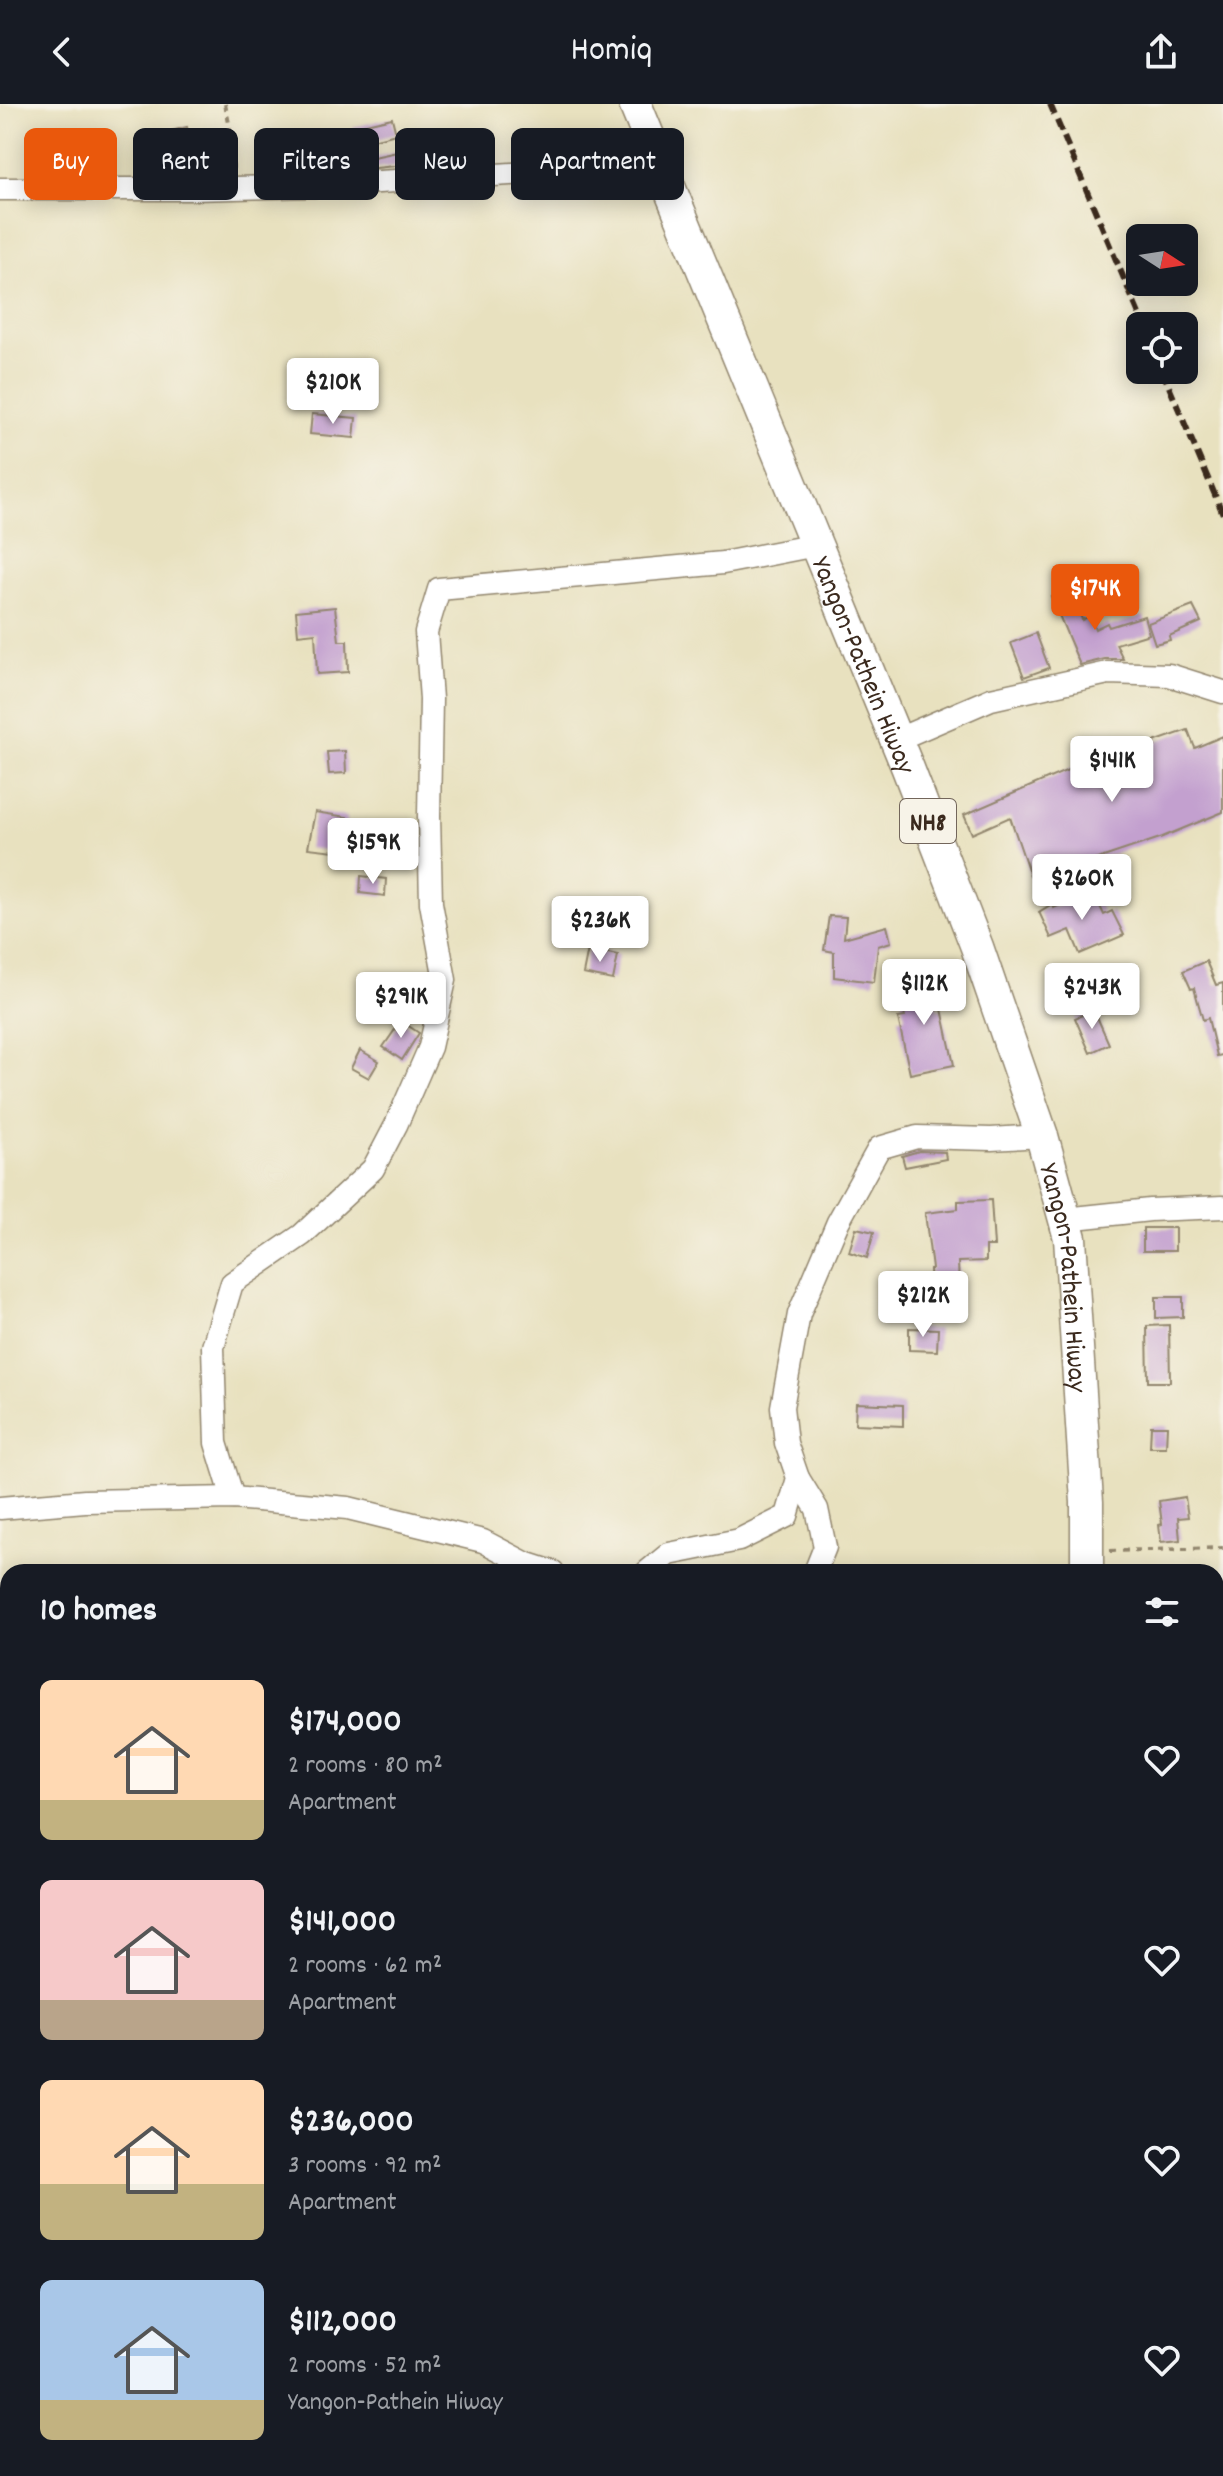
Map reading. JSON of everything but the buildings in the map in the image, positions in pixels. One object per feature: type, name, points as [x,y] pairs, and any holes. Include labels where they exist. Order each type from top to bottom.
[{"type":"highway","name":"Yangon-Pathein Hiway","points":[[635,104],[645,128]]},
{"type":"highway","name":"Yangon-Pathein Hiway","points":[[674,200],[896,740],[977,947],[1042,1136],[1065,1219],[1071,1254],[1087,1502],[1087,1562]]},
{"type":"street","points":[[238,188],[511,174]]},
{"type":"street","points":[[0,189],[133,188]]},
{"type":"street","points":[[233,1498],[216,1443],[213,1347],[232,1283],[302,1235],[373,1169],[430,1047],[445,980],[431,903],[429,831],[431,699],[426,632],[439,589],[723,563],[816,545]]},
{"type":"street","points":[[896,740],[991,699],[1108,673],[1169,675],[1223,692]]},
{"type":"street","points":[[818,1564],[825,1547],[817,1509],[798,1478],[786,1443],[782,1407],[799,1314],[838,1222],[879,1148],[917,1137],[991,1139],[1042,1136]]},
{"type":"street","points":[[1065,1219],[1150,1210],[1223,1207]]},
{"type":"street","points":[[657,1564],[669,1554],[739,1540],[787,1516],[798,1478]]},
{"type":"street","points":[[0,1508],[85,1501],[233,1498],[348,1508],[483,1541],[528,1564]]},
{"type":"path","points":[[225,104],[230,128]]},
{"type":"path","points":[[1087,1562],[1223,1548]]},
{"type":"railway","points":[[1050,104],[1138,312]]},
{"type":"railway","points":[[1168,384],[1223,514]]}]
